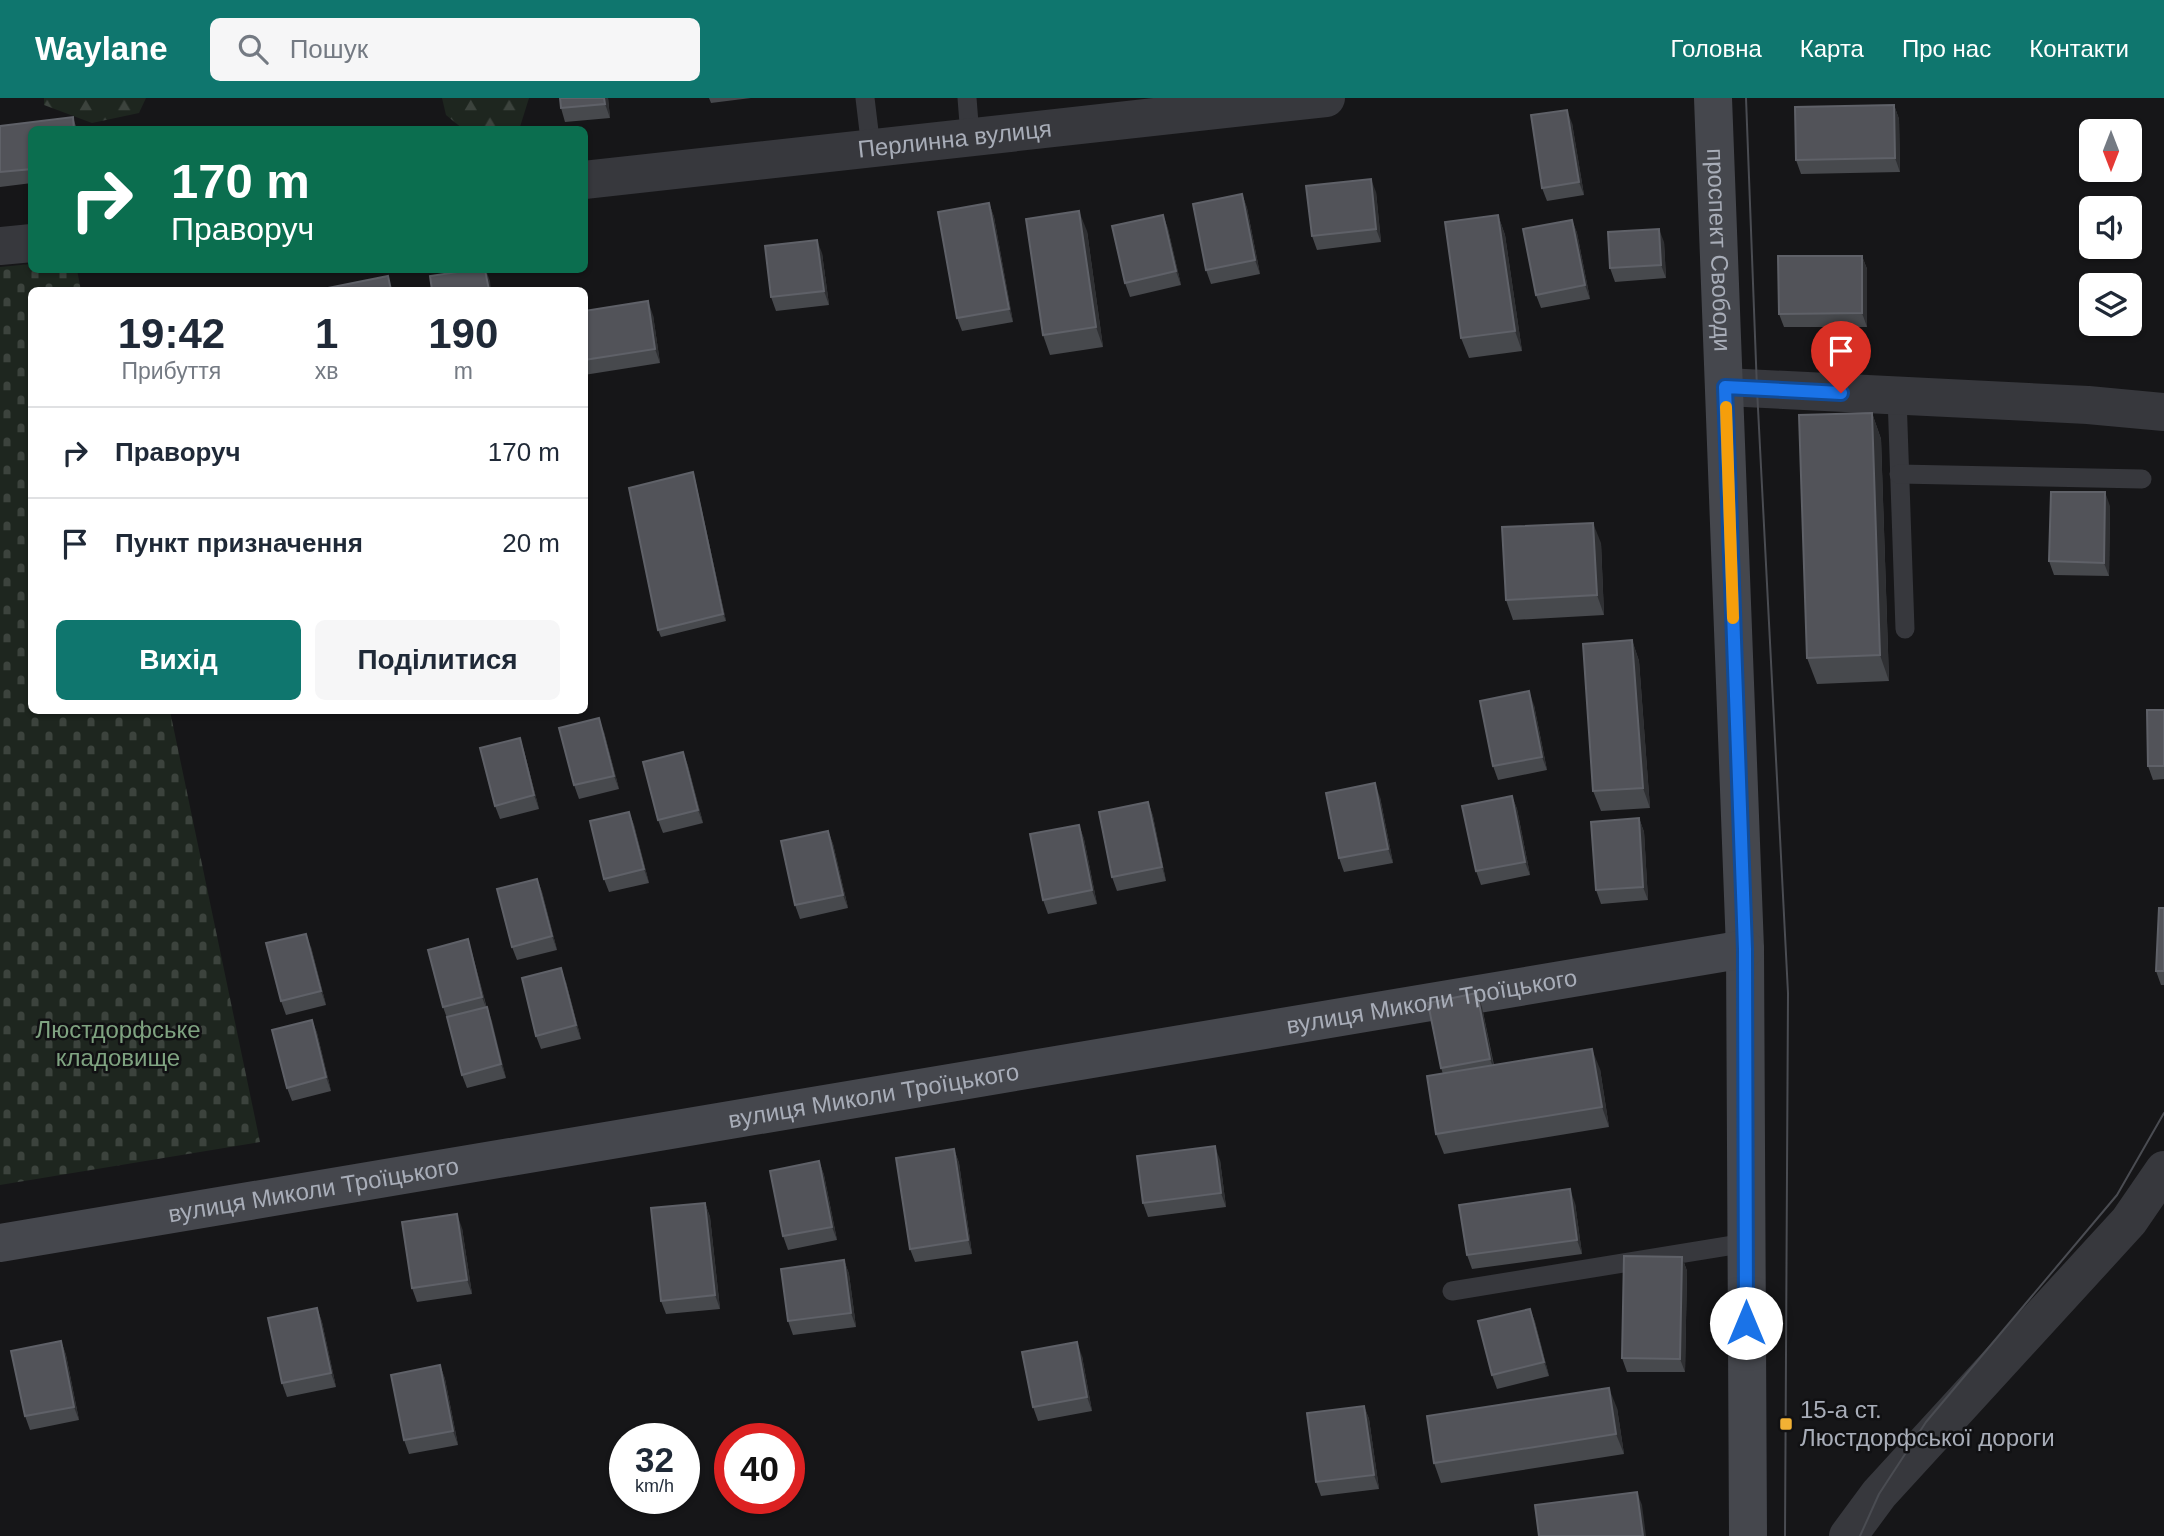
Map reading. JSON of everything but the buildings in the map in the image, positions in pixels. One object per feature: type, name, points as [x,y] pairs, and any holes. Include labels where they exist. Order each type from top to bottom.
[{"type":"street","name":"Перлинна вулиця","points":[[588,180],[970,136],[1155,107],[1326,98]]},
{"type":"street","name":"проспект Свободи","points":[[1713,98],[1745,949],[1748,1536]]},
{"type":"street","points":[[0,246],[28,243]]},
{"type":"street","points":[[1725,387],[2088,405],[2164,412]]},
{"type":"street","name":"вулиця Миколи Троїцького","points":[[0,1243],[1745,949]]},
{"type":"street","points":[[1848,1536],[1880,1494],[2129,1222],[2164,1170]]},
{"type":"lane","points":[[865,98],[871,148]]},
{"type":"lane","points":[[967,98],[970,136]]},
{"type":"lane","points":[[1897,396],[1905,629]]},
{"type":"lane","points":[[1899,474],[2142,479]]},
{"type":"lane","points":[[1452,1291],[1746,1244]]},
{"type":"green space","points":[[44,98],[146,98],[139,113],[92,123],[44,105]]},
{"type":"green space","points":[[442,98],[529,98],[520,126],[459,126],[446,115]]},
{"type":"green space","name":"Люстдорфське кладовище","points":[[28,264],[28,273],[78,273],[80,287],[28,287],[28,714],[171,714],[260,1142],[0,1185],[0,267]]},
{"type":"tram line","points":[[1746,98],[1757,389],[1788,993],[1785,1536]]},
{"type":"tram line","points":[[1860,1536],[1879,1494],[1926,1422],[2117,1195],[2164,1113]]},
{"type":"slow traffic","points":[[1726,407],[1733,618]]},
{"type":"place","name":"15-а ст. Люстдорфської дороги","points":[[1786,1424]]},
{"type":"route","points":[[1746,1323],[1745,949],[1725,387],[1841,393]]}]
